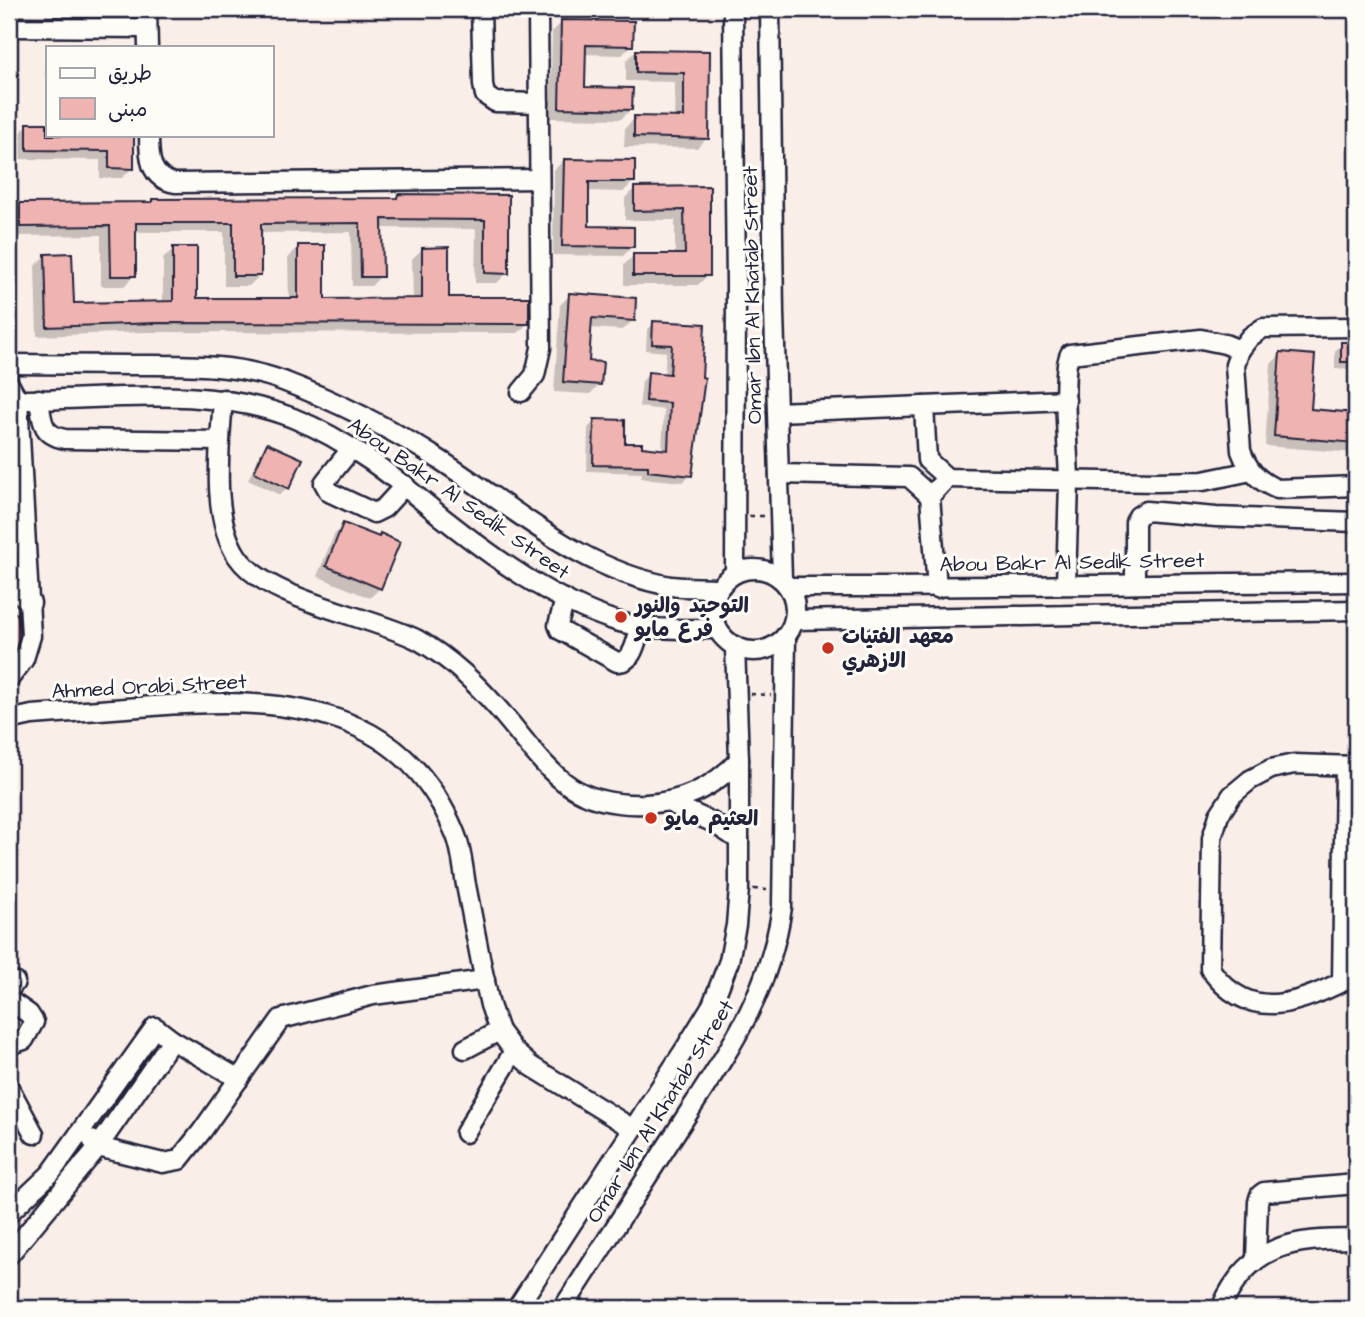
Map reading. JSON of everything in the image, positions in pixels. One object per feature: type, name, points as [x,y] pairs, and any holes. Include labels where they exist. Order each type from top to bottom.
[{"type":"street","points":[[147,9],[148,46]]},
{"type":"street","points":[[481,9],[482,85],[485,95],[495,102],[539,103]]},
{"type":"street","points":[[521,392],[535,375],[541,348],[537,9]]},
{"type":"street","name":"Omar Ibn Al Khatab Street","points":[[733,9],[736,285],[734,573]]},
{"type":"street","name":"Omar Ibn Al Khatab Street","points":[[770,9],[777,412],[785,583]]},
{"type":"street","points":[[9,27],[147,28]]},
{"type":"street","points":[[149,136],[151,166],[156,174],[166,181],[186,184],[539,179]]},
{"type":"street","points":[[1356,327],[1263,328],[1250,337],[1240,350],[1235,365],[1241,451],[1251,471],[1265,484],[1277,489],[1356,486]]},
{"type":"street","points":[[1066,584],[1069,480],[1066,400],[1067,361],[1070,354],[1201,339],[1240,350]]},
{"type":"street","name":"Abou Bakr Al Sedik Street","points":[[9,364],[192,366],[238,369],[281,380],[383,425],[440,460],[565,546],[601,564],[632,576],[672,586],[718,588]]},
{"type":"street","points":[[9,679],[24,659],[31,636],[31,603],[12,394]]},
{"type":"street","name":"Abou Bakr Al Sedik Street","points":[[12,394],[39,399],[223,399],[254,405],[321,430],[352,447],[405,485],[481,546],[527,578],[565,599],[618,622],[641,626],[717,629]]},
{"type":"street","points":[[39,399],[46,430],[54,437],[220,441]]},
{"type":"street","points":[[223,399],[220,441],[221,509],[227,534],[237,556],[271,585],[419,641],[449,661],[481,690],[553,774],[571,787],[597,799],[620,805],[670,803],[725,775],[739,760]]},
{"type":"street","points":[[777,412],[1066,400]]},
{"type":"street","points":[[923,406],[927,460],[947,478],[1184,482],[1251,471]]},
{"type":"street","points":[[352,447],[327,479],[325,488],[329,492],[374,513],[384,508],[405,485]]},
{"type":"street","points":[[909,477],[927,460]]},
{"type":"street","points":[[779,474],[909,477],[930,496],[937,588]]},
{"type":"street","points":[[930,496],[947,478]]},
{"type":"street","points":[[1135,583],[1135,522],[1138,516],[1146,511],[1216,517],[1356,522]]},
{"type":"street","points":[[757,568],[770,572],[785,583],[793,597],[794,620],[786,636],[770,648],[757,651],[735,646],[717,629],[712,613],[714,600],[718,588],[734,573],[757,568]]},
{"type":"street","name":"Abou Bakr Al Sedik Street","points":[[785,583],[937,588],[1135,583],[1356,582]]},
{"type":"street","points":[[9,585],[31,603]]},
{"type":"street","points":[[565,599],[558,625],[560,630],[617,662],[629,658],[641,626]]},
{"type":"street","points":[[794,620],[1356,610]]},
{"type":"street","name":"Omar Ibn Al Khatab Street","points":[[563,1308],[744,1025],[769,967],[777,942],[783,891],[786,636]]},
{"type":"street","name":"Omar Ibn Al Khatab Street","points":[[517,1308],[712,1005],[729,961],[739,889],[739,760],[735,646]]},
{"type":"street","name":"Ahmed Orabi Street","points":[[9,720],[45,714],[202,703],[243,703],[320,713],[357,726],[392,746],[420,772],[442,802],[457,836],[490,1005],[499,1031],[530,1066],[633,1129]]},
{"type":"street","points":[[1294,764],[1350,766],[1349,979],[1297,1002],[1266,1004],[1239,996],[1228,989],[1210,969],[1212,838],[1219,815],[1232,796],[1250,780],[1271,769],[1294,764]]},
{"type":"street","points":[[670,803],[712,822],[738,840]]},
{"type":"street","points":[[83,1129],[98,1147],[163,1163],[179,1160],[281,1019],[373,995],[485,981]]},
{"type":"street","points":[[9,1000],[29,1014],[34,1022],[24,1040],[15,1043],[9,1039]]},
{"type":"street","points":[[9,1213],[51,1173],[155,1027],[172,1041],[239,1080]]},
{"type":"street","points":[[465,1049],[499,1031]]},
{"type":"street","points":[[10,1253],[98,1147],[172,1041]]},
{"type":"street","points":[[465,1133],[514,1051]]},
{"type":"street","points":[[9,1087],[34,1134]]},
{"type":"street","points":[[1256,1259],[1260,1195],[1264,1192],[1356,1184]]},
{"type":"street","points":[[10,1253],[23,1199]]},
{"type":"street","points":[[1221,1308],[1238,1278],[1256,1259],[1272,1250],[1299,1242],[1356,1239]]},
{"type":"path","points":[[734,516],[780,517]]},
{"type":"path","points":[[737,693],[785,696]]},
{"type":"path","points":[[739,889],[783,891]]},
{"type":"building","points":[[561,20],[634,21],[633,46],[586,45],[585,87],[633,88],[632,110],[559,108]]},
{"type":"building","points":[[636,50],[710,51],[709,139],[634,137],[634,116],[684,117],[684,73],[636,72]]},
{"type":"building","points":[[27,123],[46,123],[46,136],[134,136],[134,169],[109,168],[109,151],[27,150]]},
{"type":"building","points":[[564,159],[635,160],[635,182],[589,182],[589,226],[634,227],[634,247],[562,246]]},
{"type":"building","points":[[710,186],[710,276],[633,276],[633,254],[685,254],[684,210],[634,211],[634,187]]},
{"type":"building","points":[[398,194],[509,195],[509,274],[485,273],[485,220],[382,219],[383,277],[361,277],[360,223],[261,224],[261,276],[233,276],[233,223],[136,223],[136,276],[111,276],[110,226],[20,227],[20,203],[152,202],[152,199],[397,198]]},
{"type":"building","points":[[298,245],[325,245],[325,299],[422,298],[422,248],[449,247],[449,297],[529,297],[529,324],[156,323],[47,327],[45,254],[72,253],[74,303],[173,301],[173,247],[197,247],[197,298],[298,298]]},
{"type":"building","points":[[569,293],[636,298],[635,321],[592,318],[589,361],[603,362],[601,385],[563,382]]},
{"type":"building","points":[[653,321],[705,324],[702,377],[705,378],[692,476],[648,471],[648,466],[593,465],[594,419],[625,420],[625,443],[642,443],[642,447],[668,450],[670,403],[646,401],[648,372],[670,374],[672,345],[652,344]]},
{"type":"building","points":[[1341,342],[1356,342],[1356,362],[1341,362]]},
{"type":"building","points":[[1280,352],[1315,355],[1311,409],[1356,413],[1356,443],[1274,436]]},
{"type":"building","points":[[267,443],[303,459],[289,489],[254,472]]},
{"type":"building","points":[[343,523],[379,537],[380,533],[400,542],[381,589],[326,566]]},
{"type":"building","points":[[9,608],[18,615],[20,635],[14,654],[9,660]]},
{"type":"place","name":"التوحيد والنور فرع مايو","points":[[621,617]]},
{"type":"place","name":"معهد الفتيات الازهري","points":[[828,648]]},
{"type":"place","name":"العثيم مايو","points":[[651,818]]}]
